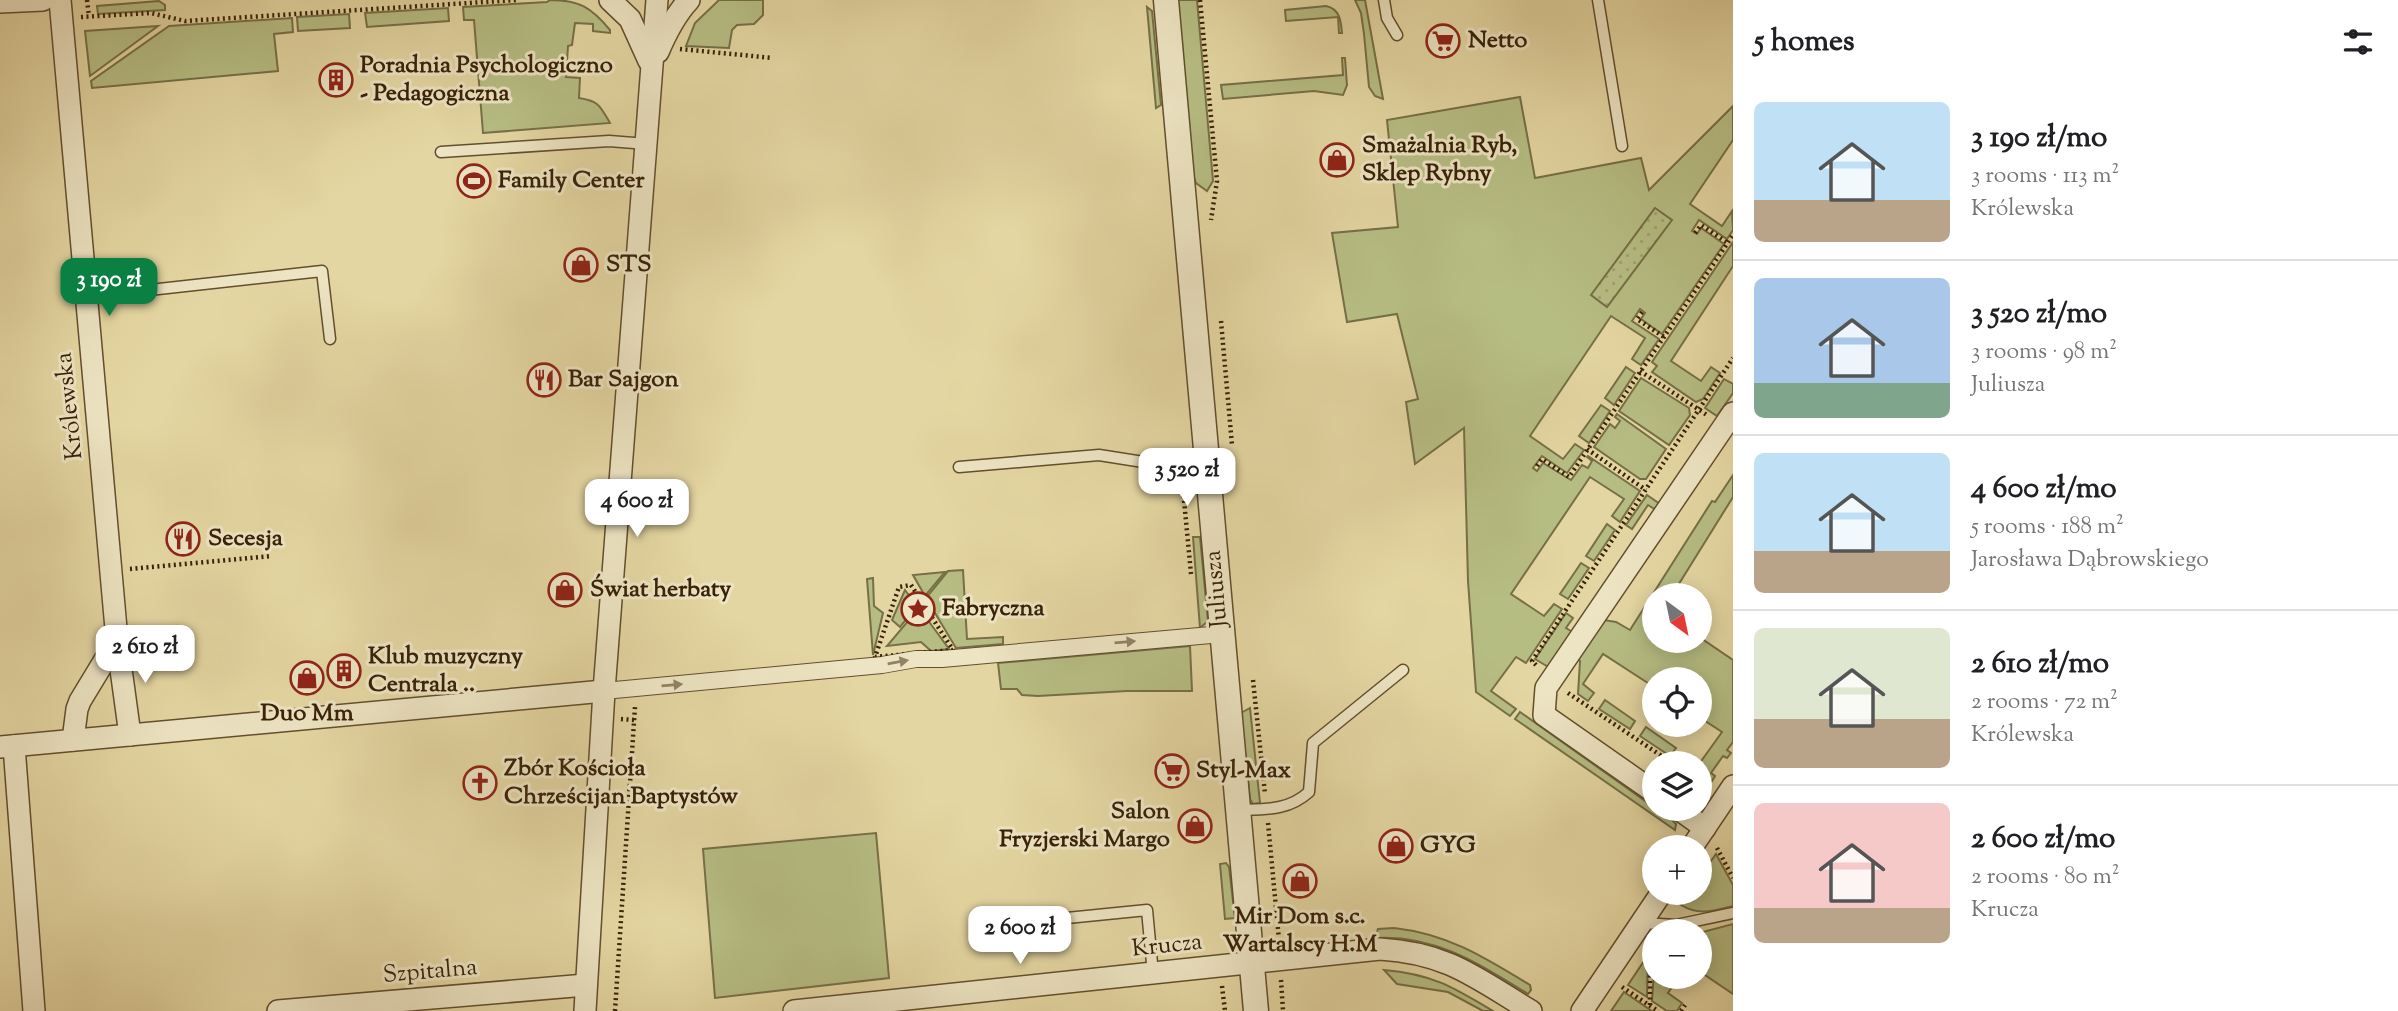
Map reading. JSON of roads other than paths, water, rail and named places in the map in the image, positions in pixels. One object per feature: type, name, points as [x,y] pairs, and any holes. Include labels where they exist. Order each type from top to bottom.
[{"type":"street","points":[[0,2],[43,0]]},
{"type":"street","points":[[610,0],[630,19],[652,66]]},
{"type":"street","points":[[585,1011],[604,691],[657,0]]},
{"type":"street","points":[[652,66],[666,32],[689,0]]},
{"type":"street","name":"Juliusza","points":[[1166,0],[1256,1011]]},
{"type":"street","name":"Królewska","points":[[60,9],[117,640],[130,735]]},
{"type":"street","points":[[1642,784],[1544,715],[1546,688],[1729,420]]},
{"type":"street","points":[[34,1011],[7,747],[882,665],[916,659],[942,659],[1222,634]]},
{"type":"street","points":[[73,740],[80,701],[117,640]]},
{"type":"street","points":[[1700,835],[1733,786]]},
{"type":"street","points":[[1695,821],[1705,828]]},
{"type":"street","points":[[1582,1011],[1642,923]]},
{"type":"street","name":"Krucza","points":[[794,1011],[1380,949],[1409,951],[1468,971],[1531,1011]]},
{"type":"street","name":"Szpitalna","points":[[278,1011],[586,985]]},
{"type":"lane","points":[[1384,0],[1387,18],[1397,35]]},
{"type":"lane","points":[[1598,0],[1622,146]]},
{"type":"lane","points":[[441,152],[609,141],[647,144]]},
{"type":"lane","points":[[86,297],[322,271],[330,340]]},
{"type":"lane","points":[[959,467],[1099,455],[1156,464],[1206,463]]},
{"type":"lane","points":[[1238,810],[1289,806],[1309,792],[1313,743],[1403,670]]},
{"type":"lane","points":[[1037,921],[1147,909],[1153,974]]},
{"type":"lane","points":[[1704,919],[1733,913]]},
{"type":"place","name":"Netto","points":[[1443,41]]},
{"type":"place","name":"Poradnia Psychologiczno - Pedagogiczna","points":[[336,80]]},
{"type":"place","name":"Smażalnia Ryb, Sklep Rybny","points":[[1337,160]]},
{"type":"place","name":"Family Center","points":[[474,181]]},
{"type":"place","name":"STS","points":[[581,265]]},
{"type":"place","name":"Bar Sajgon","points":[[544,380]]},
{"type":"place","name":"Secesja","points":[[183,539]]},
{"type":"place","name":"Świat herbaty","points":[[565,590]]},
{"type":"place","name":"Fabryczna","points":[[918,609]]},
{"type":"place","name":"Klub muzyczny Centrala ..","points":[[344,671]]},
{"type":"place","name":"Duo Mm","points":[[307,678]]},
{"type":"place","name":"Styl-Max","points":[[1172,771]]},
{"type":"place","name":"Zbór Kościoła Chrześcijan Baptystów","points":[[480,783]]},
{"type":"place","name":"Salon Fryzjerski Margo","points":[[1195,826]]},
{"type":"place","name":"GYG","points":[[1396,846]]},
{"type":"place","name":"Mir Dom s.c. Wartalscy H.M","points":[[1300,881]]}]
